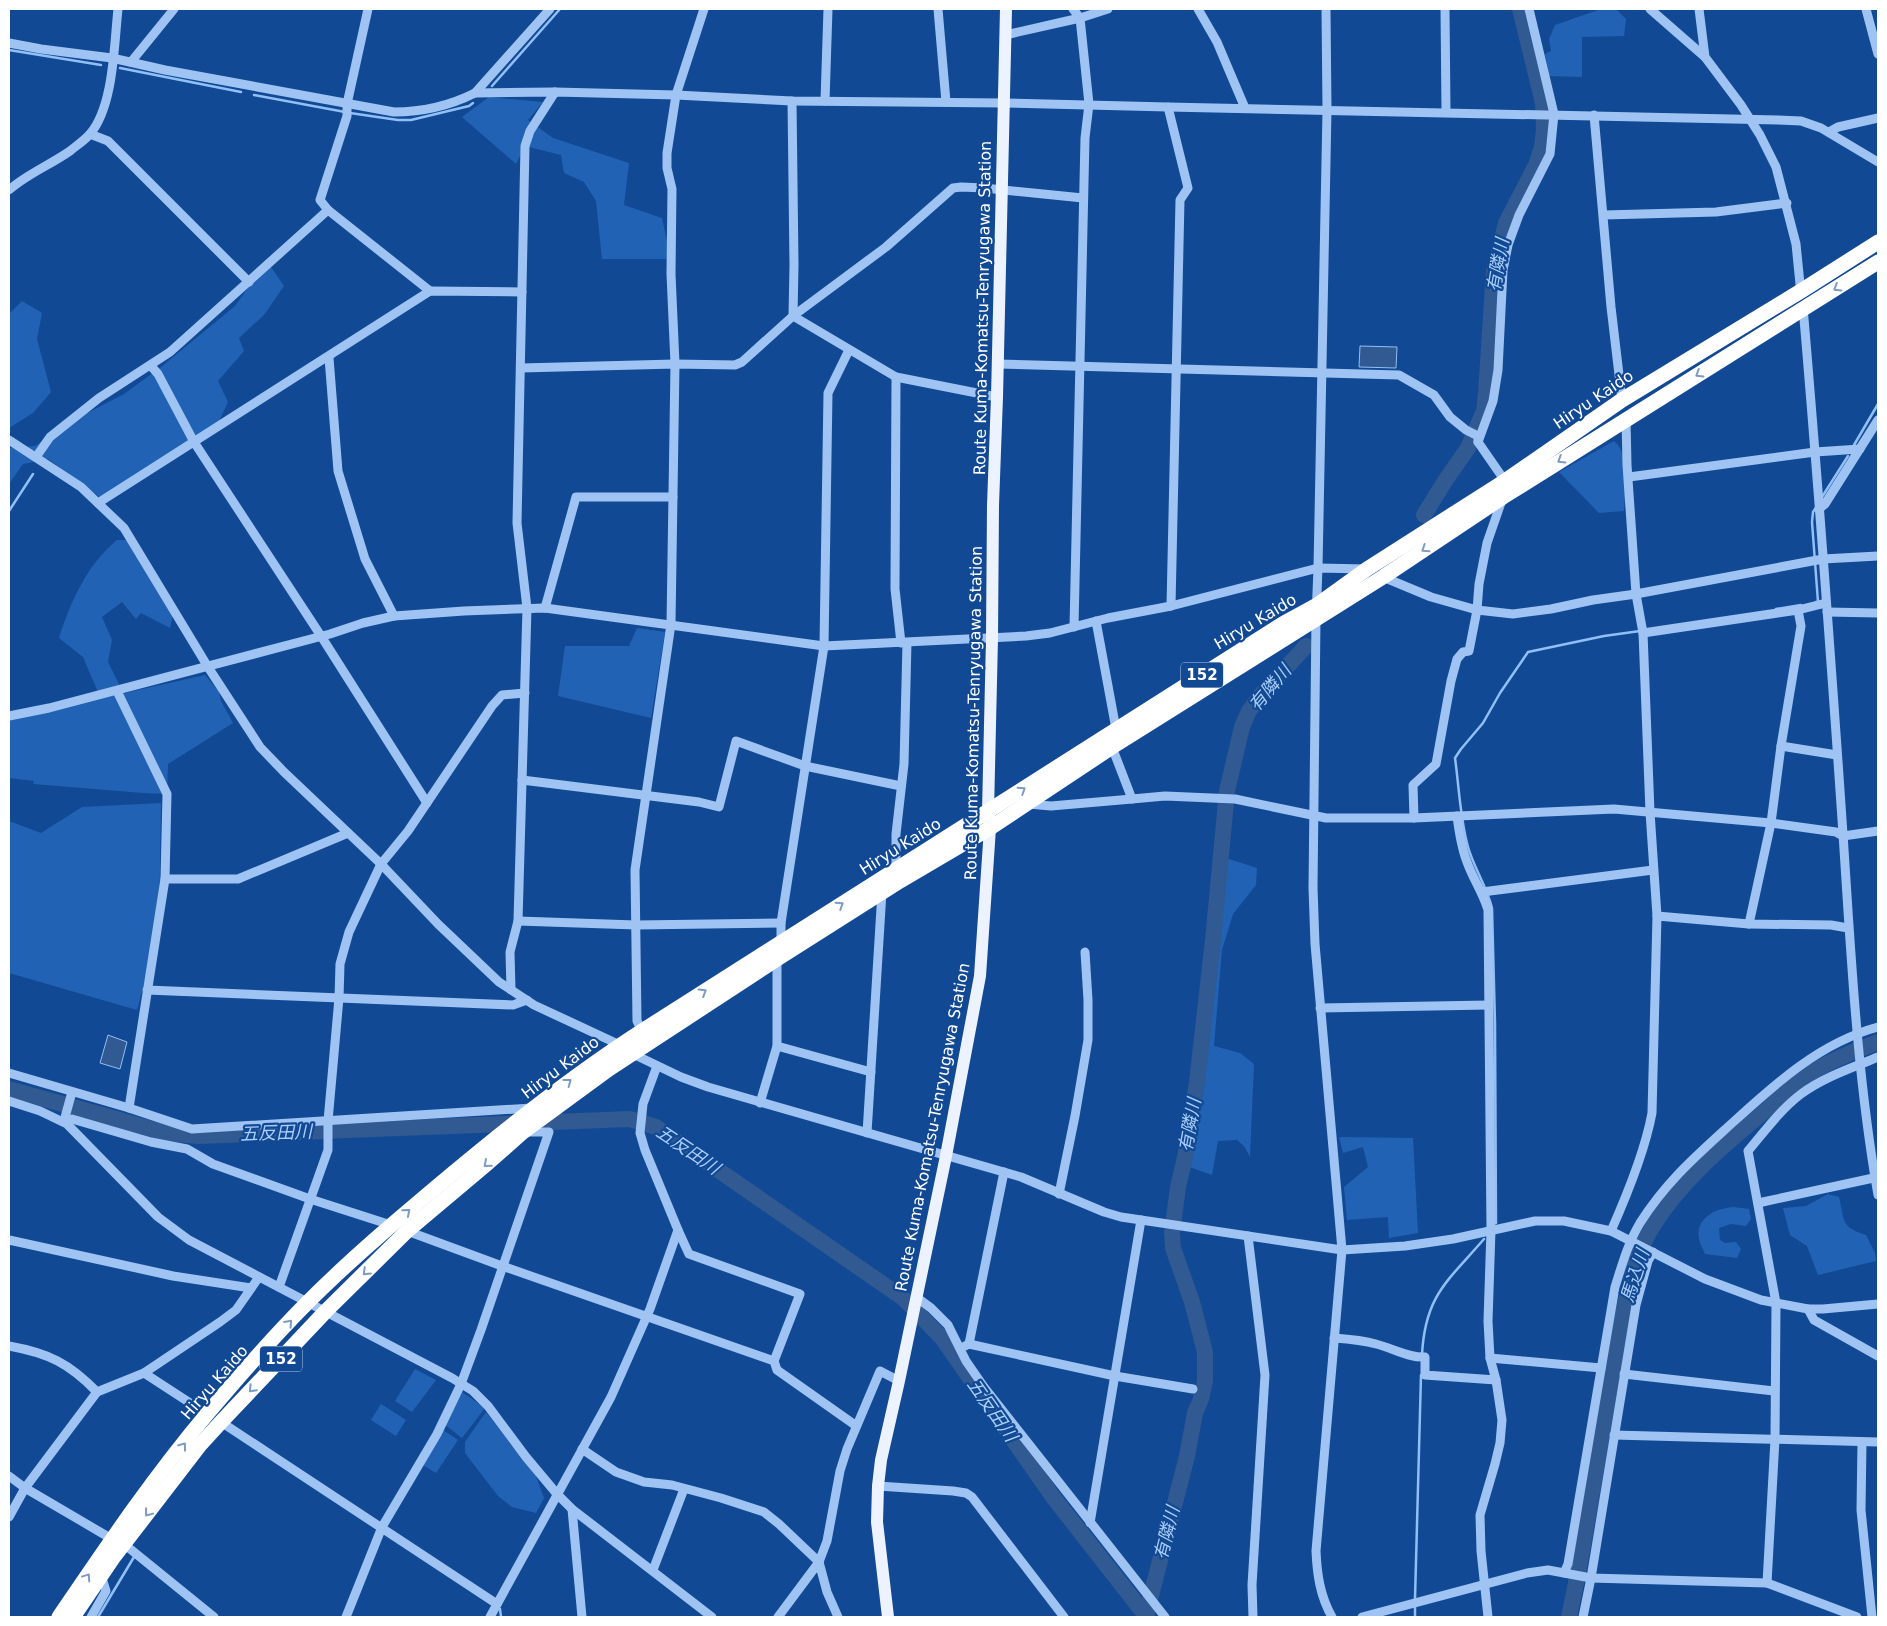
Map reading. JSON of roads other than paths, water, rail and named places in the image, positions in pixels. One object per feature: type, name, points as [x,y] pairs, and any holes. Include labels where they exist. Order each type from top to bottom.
[{"type":"highway","name":"Hiryu Kaido","points":[[214,1418],[407,1231],[522,1132],[552,1110],[632,1054],[777,959],[882,892],[1028,804],[1316,612],[1367,568],[1505,481],[1622,400],[1878,242]]},
{"type":"highway","name":"Hiryu Kaido","points":[[59,1617],[118,1542],[200,1445],[214,1418],[308,1302],[391,1225],[531,1110],[642,1030],[781,944],[896,868],[988,812],[1276,628],[1316,612],[1383,577],[1503,497],[1878,262]]},
{"type":"highway","name":"Hiryu Kaido","points":[[73,1617],[101,1575],[118,1542]]},
{"type":"main road","name":"Route Kuma-Komatsu-Tenryugawa Station","points":[[888,1617],[877,1522],[881,1460],[946,1156],[980,976],[990,828],[988,812],[993,505],[998,397],[1006,9]]},
{"type":"street","points":[[9,190],[17,183],[69,152],[90,134],[101,114],[108,94],[118,9]]},
{"type":"street","points":[[131,62],[174,9]]},
{"type":"street","points":[[368,9],[347,109],[320,200],[328,210],[430,291]]},
{"type":"street","points":[[9,43],[112,58],[347,109],[394,112],[425,111],[475,93],[550,9]]},
{"type":"street","points":[[642,1030],[636,1021],[635,870],[671,624],[675,364],[670,274],[672,189],[667,168],[667,153],[676,95],[704,9]]},
{"type":"street","points":[[825,101],[828,9]]},
{"type":"street","points":[[938,9],[946,102]]},
{"type":"street","points":[[1073,9],[1080,18],[1089,104],[1085,138],[1083,198],[1074,626]]},
{"type":"street","points":[[1005,35],[1080,18],[1108,9]]},
{"type":"street","points":[[1198,9],[1217,42],[1245,108]]},
{"type":"street","points":[[1326,9],[1326,110],[1313,815],[1315,944],[1342,1250],[1316,1551],[1316,1570],[1321,1591],[1332,1617]]},
{"type":"street","points":[[1445,9],[1446,112]]},
{"type":"street","points":[[1478,439],[1494,401],[1498,370],[1503,270],[1508,245],[1519,215],[1550,154],[1552,114],[1529,9]]},
{"type":"street","points":[[1650,9],[1705,57],[1750,119],[1776,167],[1796,244],[1820,508],[1848,928],[1860,1063],[1878,1195]]},
{"type":"street","points":[[1699,9],[1705,57]]},
{"type":"street","points":[[1866,9],[1878,54]]},
{"type":"street","points":[[475,93],[555,92],[676,95],[792,101],[1004,102],[1750,119],[1801,122],[1829,132],[1878,162]]},
{"type":"street","points":[[511,990],[510,952],[518,921],[527,608],[517,523],[525,146],[530,131],[555,92]]},
{"type":"street","points":[[792,101],[794,265],[792,316]]},
{"type":"street","points":[[1168,107],[1188,188],[1180,200],[1171,606]]},
{"type":"street","points":[[1594,115],[1611,307],[1622,400]]},
{"type":"street","points":[[1829,132],[1838,126],[1878,118]]},
{"type":"street","points":[[90,134],[108,141],[249,282]]},
{"type":"street","points":[[521,368],[675,364],[735,365],[742,362],[792,316],[886,247],[953,188],[1002,189],[1083,198]]},
{"type":"street","points":[[1604,215],[1716,212],[1786,202]]},
{"type":"street","points":[[36,457],[50,437],[99,398],[170,352],[328,210]]},
{"type":"street","points":[[98,503],[329,358],[430,291],[522,292]]},
{"type":"street","points":[[792,316],[896,377],[998,397]]},
{"type":"street","points":[[781,944],[781,923],[824,646],[828,393],[849,350]]},
{"type":"street","points":[[329,358],[338,471],[365,559],[394,616]]},
{"type":"street","points":[[998,364],[1399,375],[1434,395],[1450,417],[1478,439],[1505,481]]},
{"type":"street","points":[[151,366],[158,374],[194,442],[321,636],[427,804]]},
{"type":"street","points":[[896,377],[895,588],[904,643],[904,764],[896,834],[896,868]]},
{"type":"street","points":[[1611,1231],[1650,1127],[1652,1113],[1656,916],[1643,633],[1636,594],[1626,419]]},
{"type":"street","points":[[1820,508],[1825,504],[1878,420]]},
{"type":"street","points":[[9,440],[81,486],[124,528],[208,667],[260,747],[381,864],[438,924],[499,982],[527,1000],[620,1045],[632,1054],[708,1088],[1021,1177],[1104,1212],[1141,1220],[1342,1250],[1415,1245],[1453,1239],[1535,1221],[1564,1221],[1611,1231],[1705,1279],[1761,1300],[1808,1309],[1878,1304]]},
{"type":"street","points":[[1629,477],[1815,452],[1860,449]]},
{"type":"street","points":[[545,608],[576,497],[673,497]]},
{"type":"street","points":[[1414,818],[1413,786],[1436,764],[1451,681],[1457,659],[1463,652],[1469,651],[1477,610],[1479,584],[1488,542],[1503,497]]},
{"type":"street","points":[[1383,577],[1431,597],[1477,610],[1513,614],[1535,612],[1823,559],[1878,556]]},
{"type":"street","points":[[9,716],[117,691],[394,616],[545,608],[824,646],[904,643],[1050,633],[1074,626],[1171,606],[1318,568],[1367,568]]},
{"type":"street","points":[[1643,633],[1798,610],[1827,608],[1878,613]]},
{"type":"street","points":[[1749,924],[1771,823],[1781,746],[1801,626],[1798,610]]},
{"type":"street","points":[[1096,622],[1116,729]]},
{"type":"street","points":[[117,691],[168,794],[165,879],[159,929],[147,990],[130,1108]]},
{"type":"street","points":[[279,1287],[328,1150],[328,1123],[339,998],[340,964],[349,932],[381,864],[427,804],[492,706],[502,695],[525,693]]},
{"type":"street","points":[[522,780],[698,802],[720,807],[736,741],[806,766],[901,786]]},
{"type":"street","points":[[1781,746],[1837,755]]},
{"type":"street","points":[[1112,747],[1132,799]]},
{"type":"street","points":[[1028,804],[1051,806],[1164,796],[1219,798],[1235,799],[1326,818],[1414,818],[1614,809],[1771,823],[1836,832],[1843,836],[1878,831]]},
{"type":"street","points":[[1457,816],[1464,854],[1472,875],[1482,892],[1488,910],[1491,1230],[1488,1321],[1490,1358],[1496,1380],[1502,1420],[1500,1443],[1480,1515],[1488,1617]]},
{"type":"street","points":[[165,879],[238,879],[348,832]]},
{"type":"street","points":[[1482,892],[1653,870]]},
{"type":"street","points":[[866,1133],[882,892]]},
{"type":"street","points":[[1656,916],[1749,924],[1831,925],[1848,928]]},
{"type":"street","points":[[518,921],[636,925],[781,923]]},
{"type":"street","points":[[1059,1194],[1088,1040],[1085,952]]},
{"type":"street","points":[[760,1103],[776,1046],[777,959]]},
{"type":"street","points":[[147,990],[513,1005],[527,1000]]},
{"type":"street","points":[[1320,1008],[1489,1005]]},
{"type":"street","points":[[1566,1573],[1615,1287],[1633,1242],[1654,1203],[1678,1172],[1757,1100],[1806,1061],[1878,1027]]},
{"type":"street","points":[[776,1046],[871,1072]]},
{"type":"street","points":[[1767,1583],[1775,1439],[1776,1303],[1748,1151],[1780,1113],[1801,1094],[1838,1073],[1860,1063],[1878,1058]]},
{"type":"street","points":[[658,1066],[643,1104],[640,1132],[645,1150],[689,1254],[800,1294],[774,1361],[777,1370],[856,1425]]},
{"type":"street","points":[[9,1073],[71,1096],[130,1108],[192,1130],[531,1110]]},
{"type":"street","points":[[65,1118],[71,1096]]},
{"type":"street","points":[[9,1102],[151,1142],[187,1149],[213,1164],[310,1199],[391,1225]]},
{"type":"street","points":[[65,1118],[158,1217],[189,1240],[326,1311],[473,1391],[488,1406],[557,1494],[572,1509],[712,1617]]},
{"type":"street","points":[[346,1617],[382,1527],[438,1434],[461,1384],[482,1330],[548,1132],[522,1132]]},
{"type":"street","points":[[1004,1172],[965,1346],[966,1361],[984,1388],[1164,1617]]},
{"type":"street","points":[[1758,1203],[1877,1177]]},
{"type":"street","points":[[1090,1523],[1141,1220]]},
{"type":"street","points":[[490,1617],[610,1396],[646,1317],[678,1230]]},
{"type":"street","points":[[407,1231],[774,1361]]},
{"type":"street","points":[[1248,1236],[1265,1375],[1260,1482],[1252,1584],[1253,1617]]},
{"type":"street","points":[[9,1240],[173,1276],[251,1288]]},
{"type":"street","points":[[1583,1617],[1592,1578],[1636,1306],[1648,1260],[1653,1252]]},
{"type":"street","points":[[9,1516],[26,1488],[97,1392],[144,1373],[236,1310],[259,1277]]},
{"type":"street","points":[[916,1299],[938,1314],[965,1346],[1115,1376],[1193,1389]]},
{"type":"street","points":[[1808,1309],[1814,1320],[1878,1356]]},
{"type":"street","points":[[1334,1338],[1357,1340],[1421,1357],[1425,1375],[1496,1380]]},
{"type":"street","points":[[9,1346],[34,1351],[64,1364],[81,1375],[97,1392]]},
{"type":"street","points":[[1490,1358],[1601,1368]]},
{"type":"street","points":[[778,1617],[819,1562],[827,1541],[840,1471],[856,1425],[880,1371],[899,1381]]},
{"type":"street","points":[[144,1373],[497,1604]]},
{"type":"street","points":[[1624,1374],[1774,1391]]},
{"type":"street","points":[[1614,1435],[1878,1442]]},
{"type":"street","points":[[1862,1442],[1861,1510],[1872,1617]]},
{"type":"street","points":[[582,1449],[616,1472],[644,1482],[672,1485],[764,1512],[819,1562],[827,1592],[838,1617]]},
{"type":"street","points":[[9,1476],[118,1542],[214,1617]]},
{"type":"street","points":[[878,1486],[953,1491],[972,1497],[1064,1617]]},
{"type":"street","points":[[653,1570],[684,1489]]},
{"type":"street","points":[[572,1509],[582,1617]]},
{"type":"street","points":[[1362,1617],[1527,1573],[1548,1570],[1592,1578],[1767,1583],[1857,1617]]},
{"type":"street","points":[[91,1617],[106,1591],[101,1575]]},
{"type":"waterway","points":[[492,86],[560,9]]},
{"type":"waterway","name":"有隣川","points":[[1424,515],[1468,448],[1484,411],[1494,271],[1506,223],[1536,165],[1542,147],[1544,129],[1543,103],[1520,9]]},
{"type":"waterway","points":[[9,50],[101,65]]},
{"type":"waterway","points":[[120,68],[241,92]]},
{"type":"waterway","points":[[254,95],[345,112]]},
{"type":"waterway","points":[[350,113],[411,120],[469,106],[473,103]]},
{"type":"waterway","points":[[1854,445],[1878,404]]},
{"type":"waterway","points":[[1822,497],[1848,456]]},
{"type":"waterway","points":[[9,511],[33,474]]},
{"type":"waterway","points":[[1816,602],[1818,602],[1812,522],[1813,512],[1817,506]]},
{"type":"waterway","points":[[1776,609],[1801,605]]},
{"type":"waterway","points":[[1496,1223],[1495,1023],[1492,908],[1465,836],[1455,758],[1483,723],[1500,693],[1528,652],[1604,636],[1640,631]]},
{"type":"waterway","name":"有隣川","points":[[1146,1615],[1187,1456],[1195,1413],[1201,1399],[1205,1381],[1205,1352],[1192,1302],[1173,1248],[1172,1233],[1178,1187],[1185,1157],[1197,1082],[1227,791],[1242,727],[1249,711],[1261,695],[1306,646]]},
{"type":"waterway","name":"馬込川","points":[[1569,1617],[1621,1323],[1629,1287],[1645,1240],[1662,1212],[1703,1165],[1793,1085],[1830,1062],[1878,1042]]},
{"type":"waterway","name":"五反田川","points":[[9,1089],[166,1133],[199,1136],[630,1119],[656,1127],[903,1298],[942,1338],[1053,1497],[1147,1617]]},
{"type":"waterway","points":[[1422,1355],[1424,1335],[1433,1303],[1449,1278],[1484,1239]]},
{"type":"waterway","points":[[1415,1599],[1421,1375]]},
{"type":"waterway","points":[[98,1617],[134,1557]]},
{"type":"waterway","points":[[1415,1605],[1415,1617]]},
{"type":"waterway","points":[[500,1609],[501,1617]]}]
